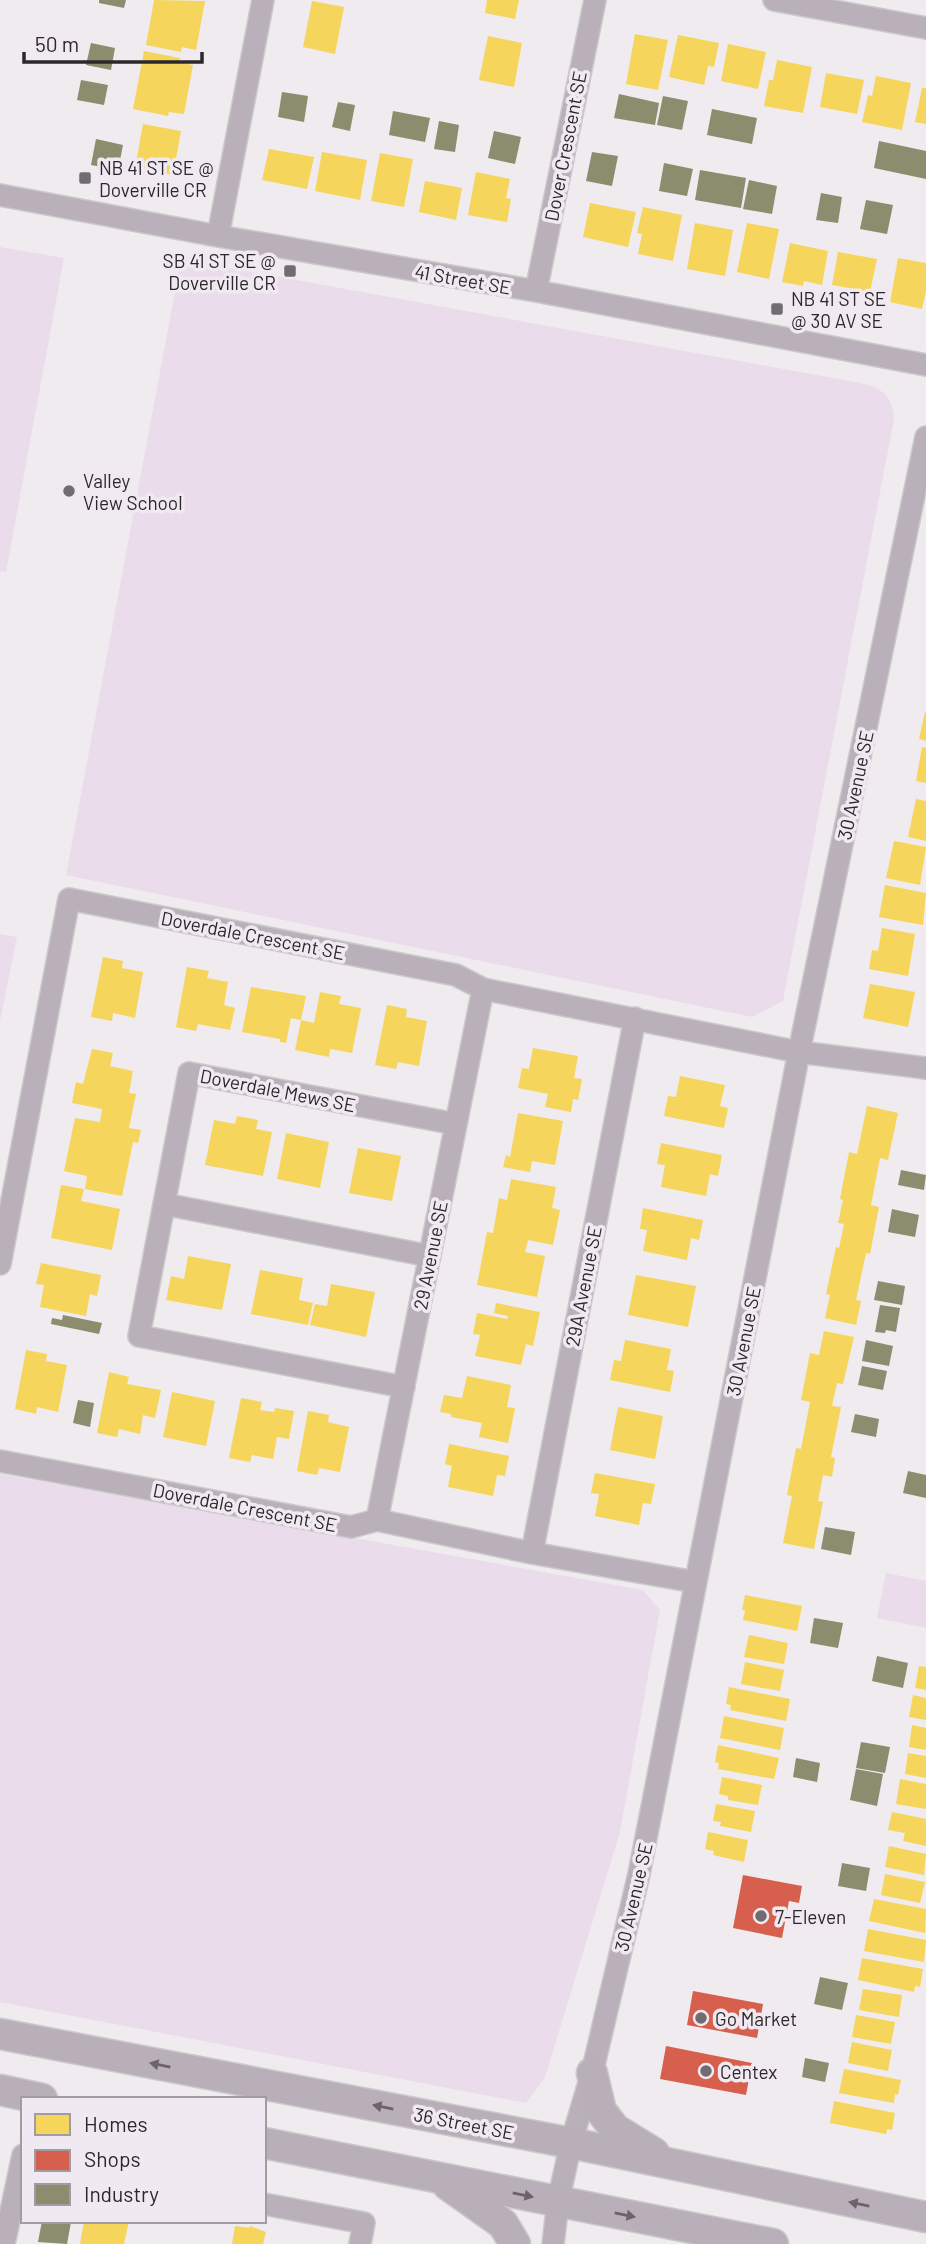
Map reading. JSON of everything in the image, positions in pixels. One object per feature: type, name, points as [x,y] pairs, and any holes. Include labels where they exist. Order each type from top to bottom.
[{"type":"main road","name":"36 Street SE","points":[[0,2035],[570,2143],[926,2217]]},
{"type":"main road","points":[[592,2073],[601,2111],[615,2129],[672,2164]]},
{"type":"main road","points":[[0,2090],[33,2097]]},
{"type":"main road","points":[[266,2143],[773,2244]]},
{"type":"main road","points":[[439,2179],[503,2224],[515,2244]]},
{"type":"street","points":[[218,236],[263,0]]},
{"type":"street","name":"Dover Crescent SE","points":[[536,291],[594,0]]},
{"type":"street","points":[[774,0],[926,28]]},
{"type":"street","name":"41 Street SE","points":[[0,195],[536,291],[926,365]]},
{"type":"street","name":"30 Avenue SE","points":[[553,2244],[570,2143],[592,2073],[639,1874],[799,1052],[926,436]]},
{"type":"street","name":"Doverdale Crescent SE","points":[[0,1264],[69,899],[456,975],[483,989],[799,1052],[926,1068]]},
{"type":"street","name":"29 Avenue SE","points":[[377,1521],[483,989]]},
{"type":"street","name":"29A Avenue SE","points":[[532,1553],[635,1018]]},
{"type":"street","name":"Doverdale Mews SE","points":[[404,1387],[139,1336],[164,1204],[190,1073],[456,1124]]},
{"type":"street","points":[[164,1204],[430,1256]]},
{"type":"street","name":"Doverdale Crescent SE","points":[[0,1461],[351,1527],[377,1521],[532,1553],[695,1582]]},
{"type":"street","points":[[4,2244],[21,2164]]},
{"type":"street","points":[[266,2204],[364,2223],[360,2244]]},
{"type":"shaded area","points":[[0,247],[64,258],[6,572],[0,571]]},
{"type":"shaded area","points":[[181,259],[855,382],[883,392],[893,410],[894,419],[783,1001],[752,1017],[66,875]]},
{"type":"shaded area","points":[[0,934],[17,937],[0,1021]]},
{"type":"shaded area","points":[[0,1474],[643,1590],[660,1610],[620,1832],[545,2077],[526,2103],[0,2002]]},
{"type":"shaded area","points":[[886,1573],[926,1581],[926,1628],[877,1618]]},
{"type":"building: Homes","points":[[154,0],[205,1],[196,50],[182,47],[181,52],[146,45]]},
{"type":"building: Homes","points":[[487,0],[519,0],[515,19],[485,13]]},
{"type":"building: Homes","points":[[312,1],[344,7],[335,54],[303,47]]},
{"type":"building: Homes","points":[[635,34],[668,40],[658,90],[626,84]]},
{"type":"building: Homes","points":[[678,35],[719,43],[714,67],[708,66],[704,85],[669,77]]},
{"type":"building: Homes","points":[[488,36],[522,43],[514,87],[479,80]]},
{"type":"building: Homes","points":[[728,44],[766,52],[758,89],[721,81]]},
{"type":"building: Homes","points":[[144,51],[180,58],[179,62],[193,65],[184,114],[169,112],[168,116],[133,109]]},
{"type":"building: Homes","points":[[777,60],[812,67],[803,113],[764,106],[769,80],[773,80]]},
{"type":"building: Homes","points":[[826,73],[864,80],[857,114],[820,107]]},
{"type":"building: Homes","points":[[876,76],[911,83],[902,130],[862,122],[868,95],[872,96]]},
{"type":"building: Homes","points":[[922,88],[926,88],[926,124],[915,122]]},
{"type":"building: Homes","points":[[143,124],[181,131],[173,175],[135,168]]},
{"type":"building: Homes","points":[[269,149],[314,157],[307,189],[262,180]]},
{"type":"building: Homes","points":[[322,152],[367,160],[360,200],[315,191]]},
{"type":"building: Homes","points":[[380,153],[413,159],[404,207],[371,201]]},
{"type":"building: Homes","points":[[476,172],[510,179],[506,198],[511,199],[507,222],[468,215]]},
{"type":"building: Homes","points":[[425,181],[462,188],[456,220],[419,212]]},
{"type":"building: Homes","points":[[590,203],[636,212],[628,247],[583,237]]},
{"type":"building: Homes","points":[[643,207],[682,215],[673,261],[638,254],[642,234],[637,233]]},
{"type":"building: Homes","points":[[695,223],[733,230],[725,276],[687,269]]},
{"type":"building: Homes","points":[[747,223],[779,229],[769,279],[737,272]]},
{"type":"building: Homes","points":[[790,243],[828,251],[822,285],[804,281],[803,286],[782,282]]},
{"type":"building: Homes","points":[[838,252],[877,259],[870,292],[832,285]]},
{"type":"building: Homes","points":[[898,258],[926,263],[926,291],[922,309],[890,302]]},
{"type":"building: Homes","points":[[926,713],[926,741],[919,739]]},
{"type":"building: Homes","points":[[922,747],[926,748],[926,783],[916,781]]},
{"type":"building: Homes","points":[[916,799],[926,801],[926,841],[908,837]]},
{"type":"building: Homes","points":[[894,841],[926,847],[920,885],[886,878]]},
{"type":"building: Homes","points":[[885,885],[926,893],[923,925],[879,917]]},
{"type":"building: Homes","points":[[882,928],[915,934],[908,976],[869,969],[872,950],[878,951]]},
{"type":"building: Homes","points":[[103,957],[123,961],[122,968],[143,972],[135,1018],[113,1013],[112,1021],[91,1017]]},
{"type":"building: Homes","points":[[187,967],[209,971],[207,978],[228,982],[224,1005],[235,1008],[230,1030],[198,1024],[196,1031],[176,1027]]},
{"type":"building: Homes","points":[[870,984],[915,992],[908,1027],[863,1018]]},
{"type":"building: Homes","points":[[251,987],[306,996],[301,1020],[291,1018],[286,1043],[280,1042],[280,1039],[242,1032]]},
{"type":"building: Homes","points":[[320,992],[341,996],[339,1004],[361,1008],[352,1053],[330,1049],[329,1057],[295,1050],[301,1020],[314,1023]]},
{"type":"building: Homes","points":[[387,1005],[407,1009],[406,1017],[427,1021],[419,1066],[398,1062],[396,1069],[375,1065]]},
{"type":"building: Homes","points":[[533,1048],[578,1056],[574,1078],[582,1079],[578,1100],[573,1099],[571,1112],[545,1107],[548,1094],[518,1088],[522,1068],[529,1069]]},
{"type":"building: Homes","points":[[92,1049],[113,1053],[110,1066],[133,1071],[129,1093],[136,1094],[129,1128],[141,1130],[138,1143],[133,1142],[122,1196],[85,1189],[87,1176],[64,1171],[75,1118],[100,1122],[102,1109],[72,1103],[76,1082],[83,1084]]},
{"type":"building: Homes","points":[[680,1076],[725,1085],[720,1106],[728,1108],[724,1128],[664,1116],[668,1096],[676,1097]]},
{"type":"building: Homes","points":[[867,1106],[898,1113],[888,1160],[880,1158],[871,1205],[879,1207],[870,1254],[866,1253],[856,1300],[861,1301],[856,1325],[825,1318],[830,1295],[826,1294],[844,1224],[838,1223],[849,1152],[857,1154]]},
{"type":"building: Homes","points":[[518,1113],[563,1121],[555,1165],[532,1161],[530,1172],[503,1167],[506,1155],[510,1157]]},
{"type":"building: Homes","points":[[237,1116],[258,1120],[256,1129],[272,1132],[263,1176],[205,1165],[214,1120],[235,1124]]},
{"type":"building: Homes","points":[[286,1133],[329,1142],[320,1188],[277,1179]]},
{"type":"building: Homes","points":[[661,1143],[722,1155],[718,1176],[710,1174],[706,1196],[661,1187],[665,1165],[657,1164]]},
{"type":"building: Homes","points":[[358,1148],[401,1156],[392,1201],[349,1193]]},
{"type":"building: Homes","points":[[511,1179],[556,1187],[552,1208],[560,1210],[553,1245],[528,1240],[525,1252],[545,1256],[537,1297],[477,1285],[487,1232],[493,1233],[499,1198],[507,1200]]},
{"type":"building: Homes","points":[[61,1185],[84,1189],[81,1201],[120,1209],[112,1250],[51,1238]]},
{"type":"building: Homes","points":[[643,1208],[703,1220],[699,1240],[691,1238],[687,1260],[643,1251],[647,1230],[640,1229]]},
{"type":"building: Homes","points":[[188,1256],[231,1264],[222,1310],[166,1300],[171,1276],[184,1279]]},
{"type":"building: Homes","points":[[41,1263],[101,1275],[97,1296],[90,1294],[86,1316],[40,1307],[44,1285],[36,1284]]},
{"type":"building: Homes","points":[[260,1270],[303,1278],[299,1300],[313,1303],[308,1325],[251,1314]]},
{"type":"building: Homes","points":[[636,1275],[696,1286],[688,1327],[628,1315]]},
{"type":"building: Homes","points":[[331,1284],[375,1292],[366,1337],[310,1325],[315,1304],[327,1306]]},
{"type":"building: Homes","points":[[496,1303],[540,1312],[533,1346],[526,1344],[521,1365],[475,1356],[480,1335],[473,1334],[477,1313],[507,1319],[508,1316],[494,1313]]},
{"type":"building: Homes","points":[[824,1331],[854,1337],[843,1384],[837,1383],[832,1406],[841,1407],[831,1457],[835,1458],[832,1477],[823,1475],[818,1501],[823,1502],[814,1549],[783,1543],[792,1496],[787,1495],[796,1448],[801,1449],[810,1402],[801,1400],[810,1353],[819,1355]]},
{"type":"building: Homes","points":[[625,1340],[671,1349],[667,1370],[674,1371],[670,1392],[610,1380],[614,1360],[621,1361]]},
{"type":"building: Homes","points":[[26,1350],[47,1354],[46,1361],[67,1365],[58,1412],[37,1407],[36,1414],[15,1409]]},
{"type":"building: Homes","points":[[109,1372],[129,1377],[127,1384],[161,1390],[155,1418],[143,1415],[140,1434],[119,1429],[117,1437],[97,1433]]},
{"type":"building: Homes","points":[[467,1376],[511,1385],[507,1407],[515,1408],[508,1443],[479,1437],[482,1423],[440,1412],[444,1395],[462,1398]]},
{"type":"building: Homes","points":[[172,1392],[215,1401],[206,1446],[163,1437]]},
{"type":"building: Homes","points":[[241,1398],[262,1402],[260,1410],[274,1412],[275,1408],[294,1411],[289,1439],[277,1437],[273,1459],[252,1455],[250,1462],[229,1458]]},
{"type":"building: Homes","points":[[618,1407],[663,1416],[655,1459],[610,1450]]},
{"type":"building: Homes","points":[[308,1411],[329,1415],[328,1422],[349,1427],[340,1472],[319,1468],[317,1475],[297,1471]]},
{"type":"building: Homes","points":[[449,1444],[509,1456],[505,1476],[497,1475],[493,1496],[448,1487],[452,1466],[445,1464]]},
{"type":"building: Homes","points":[[595,1473],[655,1484],[651,1504],[643,1503],[639,1525],[595,1516],[599,1494],[591,1493]]},
{"type":"building: Homes","points":[[745,1595],[802,1606],[797,1631],[743,1620]]},
{"type":"building: Homes","points":[[749,1635],[788,1643],[784,1664],[744,1657]]},
{"type":"building: Homes","points":[[745,1662],[784,1670],[780,1691],[741,1684]]},
{"type":"building: Homes","points":[[919,1666],[926,1667],[926,1690],[915,1688]]},
{"type":"building: Homes","points":[[729,1687],[790,1699],[786,1721],[730,1710],[731,1705],[726,1704]]},
{"type":"building: Homes","points":[[913,1695],[926,1698],[926,1720],[909,1717]]},
{"type":"building: Homes","points":[[724,1716],[784,1728],[780,1750],[720,1738]]},
{"type":"building: Homes","points":[[912,1725],[926,1728],[926,1750],[909,1747]]},
{"type":"building: Homes","points":[[718,1745],[779,1758],[774,1779],[718,1769],[719,1763],[715,1762]]},
{"type":"building: Homes","points":[[908,1753],[926,1756],[926,1778],[905,1774]]},
{"type":"building: Homes","points":[[722,1777],[762,1785],[758,1805],[728,1800],[728,1796],[719,1794]]},
{"type":"building: Homes","points":[[900,1779],[926,1784],[926,1809],[896,1804]]},
{"type":"building: Homes","points":[[716,1804],[755,1811],[751,1832],[720,1826],[721,1822],[713,1821]]},
{"type":"building: Homes","points":[[892,1812],[926,1819],[926,1846],[903,1841],[905,1833],[888,1830]]},
{"type":"building: Homes","points":[[708,1832],[748,1840],[744,1862],[713,1855],[714,1851],[705,1849]]},
{"type":"building: Homes","points":[[889,1846],[926,1854],[924,1875],[885,1867]]},
{"type":"building: Homes","points":[[885,1874],[925,1882],[920,1903],[881,1895]]},
{"type":"building: Homes","points":[[874,1899],[926,1909],[925,1933],[869,1921]]},
{"type":"building: Homes","points":[[868,1929],[926,1940],[924,1962],[864,1951]]},
{"type":"building: Homes","points":[[862,1958],[923,1969],[920,1987],[915,1986],[914,1992],[858,1980]]},
{"type":"building: Homes","points":[[863,1989],[902,1995],[899,2017],[859,2010]]},
{"type":"building: Homes","points":[[856,2015],[895,2022],[891,2044],[852,2037]]},
{"type":"building: Homes","points":[[852,2042],[892,2050],[888,2071],[848,2063]]},
{"type":"building: Homes","points":[[844,2069],[901,2080],[894,2103],[839,2093]]},
{"type":"building: Homes","points":[[834,2101],[895,2113],[892,2130],[887,2129],[886,2134],[830,2123]]},
{"type":"building: Homes","points":[[84,2223],[129,2223],[124,2244],[80,2244]]},
{"type":"building: Homes","points":[[235,2226],[250,2226],[266,2232],[263,2244],[232,2244]]},
{"type":"building: Shops","name":"7-Eleven","points":[[743,1875],[802,1886],[799,1903],[789,1901],[782,1938],[733,1928]]},
{"type":"building: Shops","points":[[693,1991],[763,2004],[757,2038],[687,2025]]},
{"type":"building: Shops","name":"Centex","points":[[666,2046],[752,2063],[746,2095],[660,2079]]},
{"type":"building: Industry","points":[[99,0],[126,0],[124,8],[99,3]]},
{"type":"building: Industry","points":[[91,43],[115,48],[111,70],[86,65]]},
{"type":"building: Industry","points":[[81,80],[108,85],[104,105],[77,100]]},
{"type":"building: Industry","points":[[282,92],[308,96],[304,122],[278,117]]},
{"type":"building: Industry","points":[[619,94],[659,103],[655,125],[614,118]]},
{"type":"building: Industry","points":[[663,96],[688,101],[682,130],[657,125]]},
{"type":"building: Industry","points":[[338,102],[355,105],[350,131],[332,127]]},
{"type":"building: Industry","points":[[712,109],[757,118],[752,144],[707,135]]},
{"type":"building: Industry","points":[[393,111],[430,118],[425,142],[389,135]]},
{"type":"building: Industry","points":[[439,121],[459,125],[455,152],[434,149]]},
{"type":"building: Industry","points":[[494,131],[521,137],[515,164],[488,158]]},
{"type":"building: Industry","points":[[96,139],[123,145],[118,170],[91,165]]},
{"type":"building: Industry","points":[[879,141],[926,151],[926,179],[874,168]]},
{"type":"building: Industry","points":[[592,152],[618,156],[612,186],[586,181]]},
{"type":"building: Industry","points":[[664,163],[693,169],[687,196],[659,191]]},
{"type":"building: Industry","points":[[700,170],[746,178],[741,208],[695,200]]},
{"type":"building: Industry","points":[[749,180],[777,186],[772,214],[743,209]]},
{"type":"building: Industry","points":[[821,193],[842,197],[838,223],[816,220]]},
{"type":"building: Industry","points":[[866,200],[893,205],[887,234],[860,229]]},
{"type":"building: Industry","points":[[901,1170],[926,1175],[924,1190],[898,1185]]},
{"type":"building: Industry","points":[[892,1209],[919,1215],[915,1237],[888,1232]]},
{"type":"building: Industry","points":[[878,1281],[905,1286],[902,1305],[874,1300]]},
{"type":"building: Industry","points":[[880,1305],[900,1308],[896,1332],[875,1332]]},
{"type":"building: Industry","points":[[63,1315],[102,1323],[99,1334],[51,1324],[52,1318],[62,1320]]},
{"type":"building: Industry","points":[[866,1340],[893,1346],[889,1366],[862,1361]]},
{"type":"building: Industry","points":[[862,1366],[887,1371],[883,1390],[858,1385]]},
{"type":"building: Industry","points":[[78,1400],[94,1403],[90,1427],[73,1423]]},
{"type":"building: Industry","points":[[855,1414],[879,1419],[876,1437],[851,1432]]},
{"type":"building: Industry","points":[[908,1471],[926,1475],[926,1498],[903,1493]]},
{"type":"building: Industry","points":[[825,1527],[855,1532],[851,1555],[821,1549]]},
{"type":"building: Industry","points":[[814,1618],[843,1623],[838,1648],[810,1643]]},
{"type":"building: Industry","points":[[877,1656],[908,1663],[903,1688],[872,1681]]},
{"type":"building: Industry","points":[[861,1742],[890,1747],[885,1773],[856,1768]]},
{"type":"building: Industry","points":[[796,1758],[820,1763],[817,1782],[793,1777]]},
{"type":"building: Industry","points":[[856,1769],[883,1774],[877,1806],[850,1800]]},
{"type":"building: Industry","points":[[842,1863],[870,1868],[866,1891],[838,1886]]},
{"type":"building: Industry","points":[[820,1977],[848,1983],[842,2010],[814,2004]]},
{"type":"building: Industry","points":[[805,2058],[829,2063],[825,2082],[802,2077]]},
{"type":"building: Industry","points":[[42,2223],[71,2223],[67,2244],[38,2242]]},
{"type":"place","name":"NB 41 ST SE @ Doverville CR","points":[[85,178]]},
{"type":"place","name":"SB 41 ST SE @ Doverville CR","points":[[290,271]]},
{"type":"place","name":"NB 41 ST SE @ 30 AV SE","points":[[777,309]]},
{"type":"place","name":"Valley View School","points":[[69,491]]},
{"type":"place","name":"7-Eleven","points":[[761,1916]]},
{"type":"place","name":"Go Market","points":[[701,2018]]},
{"type":"place","name":"Centex","points":[[706,2071]]}]
